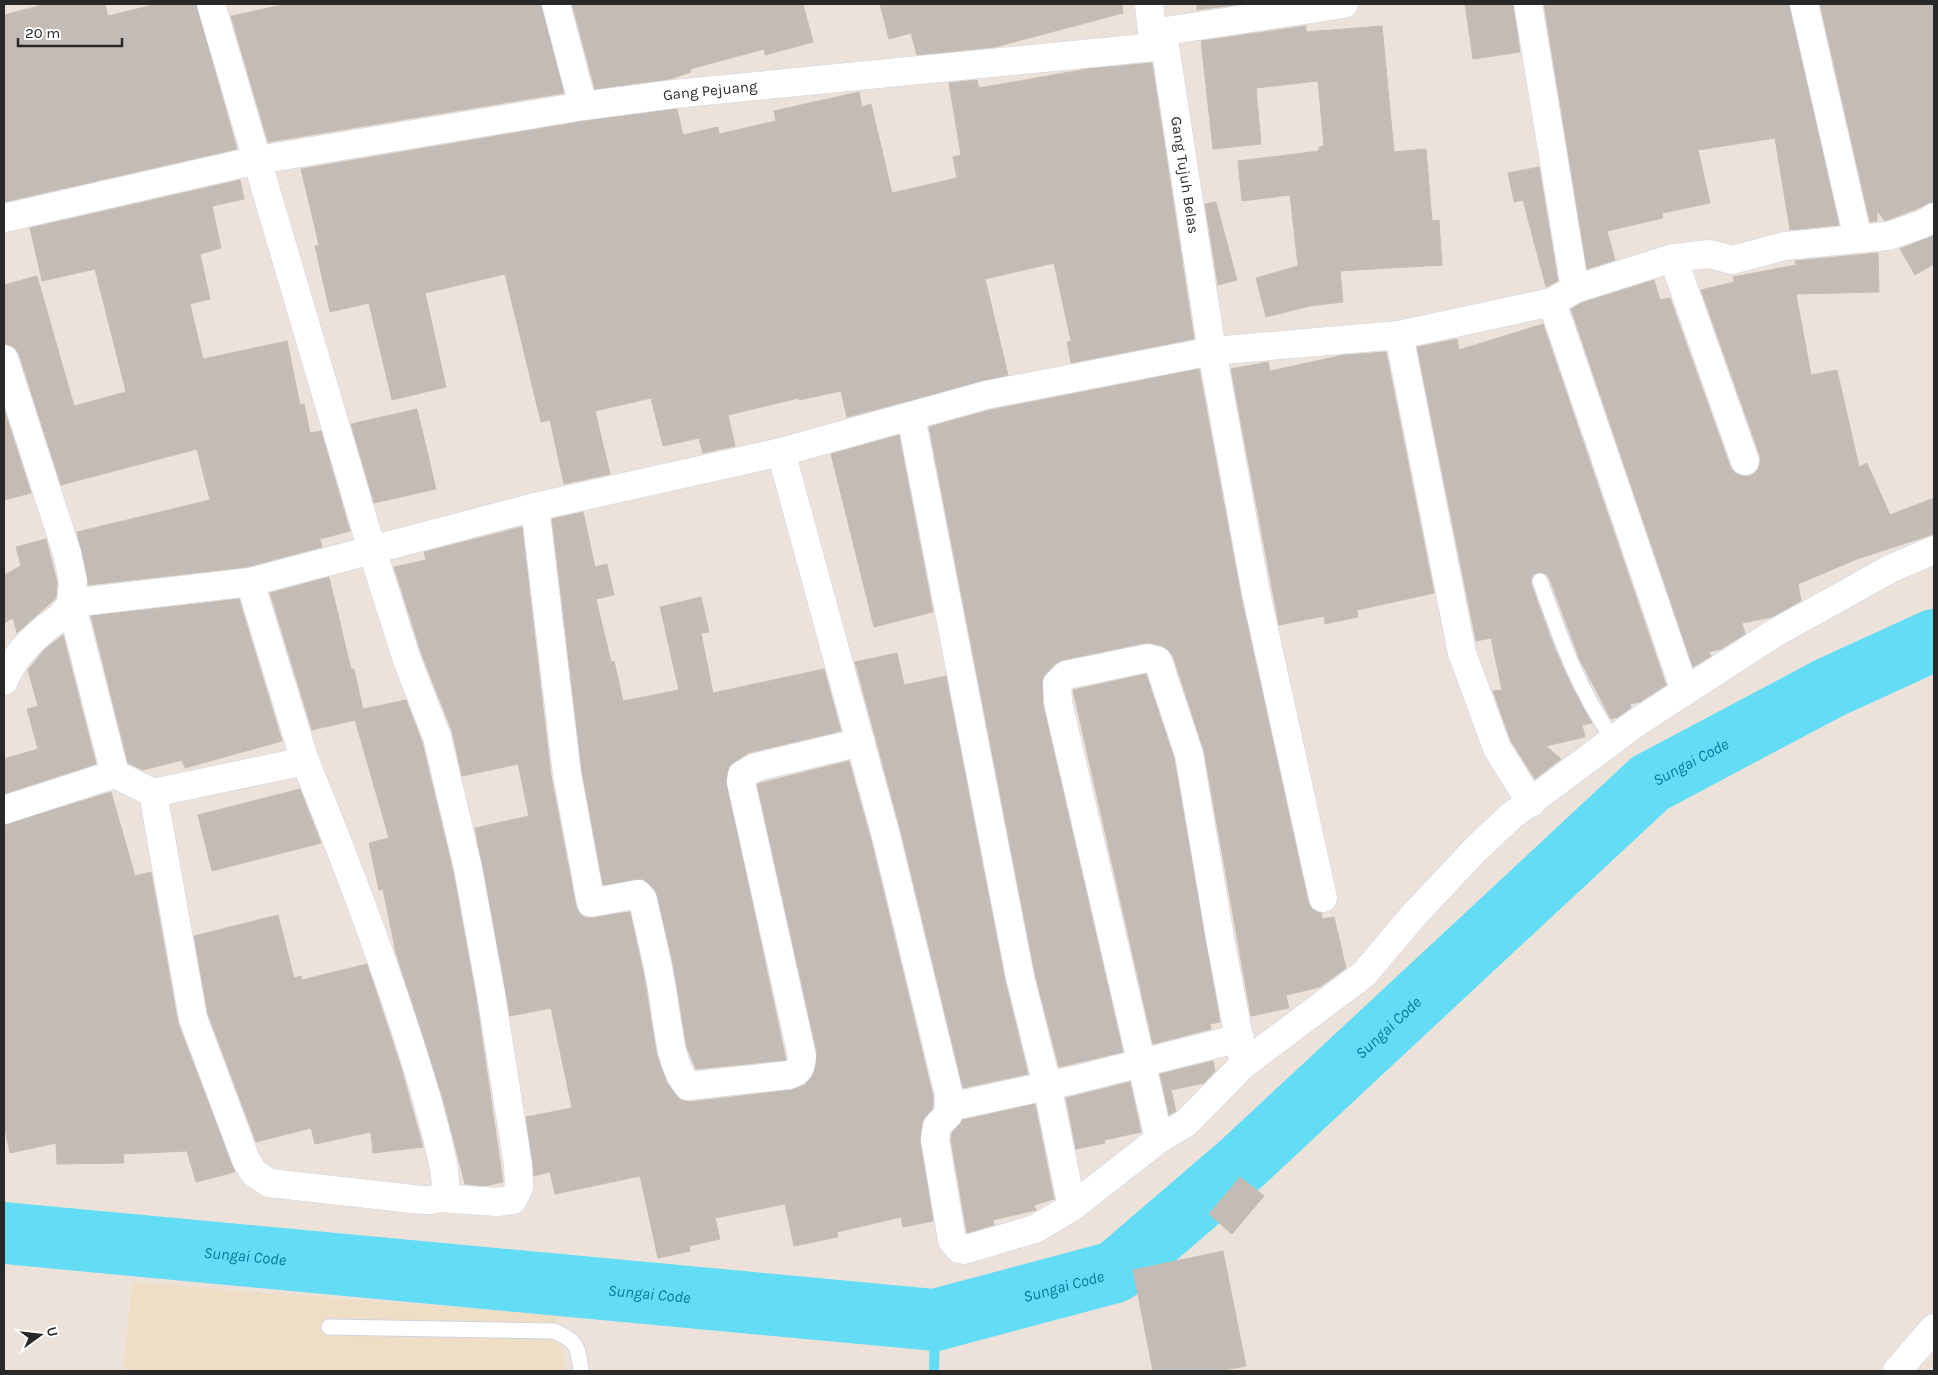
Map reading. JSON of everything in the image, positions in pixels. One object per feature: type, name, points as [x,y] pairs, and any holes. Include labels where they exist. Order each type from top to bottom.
[{"type":"street","points":[[153,793],[193,1018],[246,1160],[254,1172],[268,1183],[413,1200],[428,1201],[439,1198],[497,1202],[513,1200],[519,1187],[518,1165],[491,994],[468,868],[437,737],[407,660],[372,550],[211,4]]},
{"type":"street","points":[[556,4],[583,106]]},
{"type":"street","name":"Gang Tujuh Belas","points":[[1149,4],[1158,40],[1256,593],[1323,898]]},
{"type":"street","name":"Gang Pejuang","points":[[4,218],[258,160],[583,106],[674,94],[1158,40],[1344,4]]},
{"type":"street","points":[[1528,4],[1563,295],[1685,691]]},
{"type":"street","points":[[1804,4],[1858,240]]},
{"type":"street","points":[[72,603],[250,582],[535,507],[781,452],[986,395],[1212,351],[1399,335],[1563,295],[1673,258],[1710,254],[1732,260],[1785,246],[1888,236],[1923,224],[1934,217]]},
{"type":"street","points":[[1673,258],[1745,461]]},
{"type":"street","points":[[1399,335],[1462,653],[1497,748],[1531,803]]},
{"type":"street","points":[[4,359],[67,554],[73,581],[72,603],[115,774]]},
{"type":"street","points":[[911,416],[1020,977],[1047,1085],[1072,1207]]},
{"type":"street","points":[[781,452],[861,742],[949,1095],[950,1107],[948,1115],[937,1126],[935,1140],[952,1240],[959,1249],[1035,1229],[1072,1207],[1159,1139],[1186,1123],[1242,1051],[1364,974],[1413,916],[1475,850],[1511,816],[1531,803],[1636,723],[1773,634],[1892,568],[1934,550]]},
{"type":"street","points":[[535,507],[564,755],[591,903],[638,894],[643,900],[662,983],[674,1056],[680,1078],[688,1086],[789,1075],[797,1073],[802,1067],[802,1056],[741,782],[742,775],[756,767],[861,742]]},
{"type":"street","points":[[250,582],[305,761],[357,888],[407,1033],[438,1138],[445,1181],[444,1191],[439,1198]]},
{"type":"street","points":[[4,681],[10,666],[22,649],[65,615],[72,603]]},
{"type":"street","points":[[1159,1139],[1058,702],[1057,684],[1066,675],[1148,658],[1158,661],[1189,754],[1220,938],[1242,1051]]},
{"type":"street","points":[[4,810],[115,774],[153,793],[305,761]]},
{"type":"street","points":[[950,1107],[1141,1063],[1242,1051]]},
{"type":"street","points":[[1897,1371],[1934,1328]]},
{"type":"lane","points":[[1540,582],[1567,656],[1597,717],[1614,740]]},
{"type":"lane","points":[[329,1328],[554,1331],[574,1342],[578,1350],[581,1371]]},
{"type":"shaded area","points":[[132,1282],[557,1315],[565,1371],[141,1371],[124,1368]]},
{"type":"building","points":[[46,4],[105,4],[108,16],[157,4],[196,4],[237,149],[4,202],[4,15]]},
{"type":"building","points":[[287,4],[541,4],[564,93],[268,142],[231,16]]},
{"type":"building","points":[[572,4],[803,4],[813,42],[765,55],[764,49],[690,69],[691,72],[670,79],[595,89]]},
{"type":"building","points":[[880,4],[1122,4],[1123,13],[995,47],[917,55],[911,33],[889,39]]},
{"type":"building","points":[[1197,4],[1241,4],[1197,10]]},
{"type":"building","points":[[1465,4],[1513,4],[1520,52],[1473,59]]},
{"type":"building","points":[[1544,4],[1789,4],[1839,225],[1790,230],[1775,138],[1698,150],[1710,203],[1662,213],[1663,218],[1607,231],[1615,260],[1587,269]]},
{"type":"building","points":[[1820,4],[1934,4],[1934,202],[1885,221],[1877,211],[1877,221],[1870,222]]},
{"type":"building","points":[[1306,26],[1306,32],[1382,26],[1394,152],[1426,149],[1432,221],[1439,220],[1442,265],[1340,271],[1343,302],[1310,306],[1266,317],[1256,278],[1298,266],[1290,195],[1242,201],[1238,161],[1319,151],[1319,147],[1324,146],[1318,81],[1256,88],[1261,144],[1213,149],[1201,41]]},
{"type":"building","points":[[1152,63],[1194,339],[1071,363],[1067,342],[1071,341],[1054,263],[985,279],[1008,375],[847,417],[841,391],[799,400],[799,398],[728,415],[735,446],[703,453],[699,438],[663,446],[651,398],[595,411],[610,474],[564,484],[550,420],[541,422],[505,274],[425,293],[446,387],[392,400],[369,303],[330,312],[315,246],[319,245],[301,169],[585,121],[677,109],[683,135],[718,127],[719,134],[776,121],[774,111],[859,92],[862,107],[871,104],[892,193],[957,178],[953,157],[961,155],[949,83],[977,80],[979,88],[1087,69]]},
{"type":"building","points":[[1539,167],[1558,281],[1546,287],[1523,200],[1514,202],[1508,173]]},
{"type":"building","points":[[240,180],[244,199],[212,206],[221,248],[200,254],[210,299],[190,304],[203,359],[287,341],[300,405],[304,404],[310,433],[321,431],[350,531],[320,539],[322,547],[247,567],[88,585],[77,532],[210,500],[197,449],[61,485],[19,354],[14,347],[4,344],[4,285],[37,276],[74,406],[126,392],[95,269],[42,281],[30,228]]},
{"type":"building","points":[[1216,202],[1237,280],[1218,285],[1205,204]]},
{"type":"building","points":[[1934,235],[1934,264],[1915,275],[1900,249]]},
{"type":"building","points":[[1878,253],[1879,292],[1796,294],[1811,375],[1837,370],[1859,467],[1867,463],[1890,515],[1934,498],[1934,534],[1857,559],[1798,584],[1801,601],[1772,617],[1742,623],[1745,634],[1721,649],[1709,652],[1711,656],[1693,667],[1571,309],[1581,303],[1654,280],[1660,300],[1670,298],[1730,466],[1735,473],[1742,476],[1750,476],[1757,471],[1760,456],[1701,290],[1734,282],[1733,277],[1796,265],[1795,261]]},
{"type":"building","points":[[1543,324],[1666,685],[1640,702],[1630,704],[1631,708],[1618,717],[1611,719],[1580,660],[1549,577],[1542,572],[1533,575],[1531,584],[1554,647],[1572,687],[1592,723],[1582,725],[1585,737],[1546,746],[1561,759],[1535,779],[1511,741],[1493,691],[1502,690],[1491,638],[1476,641],[1417,347],[1457,339],[1459,350]]},
{"type":"building","points":[[1386,352],[1434,593],[1357,610],[1358,617],[1325,624],[1324,616],[1279,625],[1231,369],[1268,362],[1270,371],[1344,355]]},
{"type":"building","points":[[1199,369],[1241,596],[1308,901],[1312,909],[1321,913],[1322,919],[1334,917],[1346,968],[1320,987],[1286,995],[1289,1008],[1251,1016],[1204,751],[1173,656],[1163,646],[1145,643],[1063,660],[1055,664],[1043,678],[1043,705],[1123,1052],[1059,1067],[1035,974],[929,427],[990,410]]},
{"type":"building","points":[[4,409],[31,493],[4,500]]},
{"type":"building","points":[[417,409],[436,489],[374,503],[351,424]]},
{"type":"building","points":[[899,435],[933,612],[874,627],[831,454]]},
{"type":"building","points":[[583,512],[595,567],[607,564],[614,595],[596,599],[611,662],[614,661],[623,701],[679,690],[660,607],[701,597],[709,632],[701,633],[713,693],[824,669],[841,731],[748,753],[729,766],[726,780],[786,1060],[696,1069],[687,1048],[672,959],[655,890],[643,879],[603,885],[582,772],[552,519]]},
{"type":"building","points":[[522,527],[551,776],[576,906],[580,914],[586,918],[630,912],[644,976],[657,1056],[667,1083],[681,1100],[690,1102],[791,1090],[805,1085],[813,1075],[817,1053],[757,784],[849,761],[871,840],[933,1096],[933,1108],[922,1123],[920,1138],[933,1221],[903,1227],[901,1217],[837,1232],[838,1237],[794,1246],[785,1204],[715,1218],[720,1239],[689,1246],[690,1251],[658,1258],[640,1176],[555,1194],[550,1172],[534,1176],[526,1117],[572,1108],[551,1008],[510,1016],[475,828],[529,816],[518,764],[462,776],[452,731],[422,655],[394,567],[426,560],[424,552]]},
{"type":"building","points":[[46,539],[57,582],[56,598],[17,633],[13,618],[4,623],[4,575],[21,566],[16,547]]},
{"type":"building","points":[[329,577],[351,669],[354,669],[363,709],[406,700],[422,742],[453,871],[476,997],[503,1182],[485,1186],[465,1184],[443,1099],[396,953],[383,889],[379,890],[369,843],[389,838],[355,720],[312,730],[270,593]]},
{"type":"building","points":[[239,599],[282,741],[185,768],[182,760],[143,770],[128,763],[91,616]]},
{"type":"building","points":[[63,635],[96,764],[4,794],[4,759],[38,749],[27,709],[38,706],[28,670],[44,650]]},
{"type":"building","points":[[897,653],[904,685],[946,676],[1005,980],[1028,1074],[963,1088],[901,832],[855,662]]},
{"type":"building","points":[[1146,674],[1174,758],[1220,1022],[1210,1024],[1211,1029],[1153,1044],[1073,690]]},
{"type":"building","points":[[300,789],[321,843],[212,871],[198,815]]},
{"type":"building","points":[[111,792],[135,876],[151,872],[178,1023],[235,1172],[196,1182],[187,1151],[123,1154],[124,1163],[57,1164],[56,1143],[10,1153],[4,1125],[4,825]]},
{"type":"building","points":[[278,915],[294,978],[301,976],[302,980],[367,964],[400,1064],[423,1147],[373,1153],[371,1132],[315,1144],[311,1128],[256,1142],[208,1014],[194,936]]},
{"type":"building","points":[[1213,1061],[1215,1071],[1204,1083],[1171,1090],[1176,1111],[1169,1115],[1160,1074]]},
{"type":"building","points":[[1130,1082],[1141,1132],[1104,1140],[1105,1143],[1076,1149],[1066,1098]]},
{"type":"building","points":[[1035,1104],[1054,1199],[1034,1205],[1036,1210],[993,1220],[994,1225],[967,1233],[951,1140],[952,1133],[962,1120]]},
{"type":"building","points":[[1240,1177],[1264,1196],[1232,1234],[1209,1214]]},
{"type":"building","points":[[1223,1251],[1246,1366],[1218,1371],[1153,1371],[1133,1270]]},
{"type":"waterway","name":"Sungai Code","points":[[4,1233],[935,1320],[1115,1272],[1242,1163],[1650,783],[1829,688],[1934,640]]},
{"type":"waterway","points":[[934,1371],[935,1320]]}]
